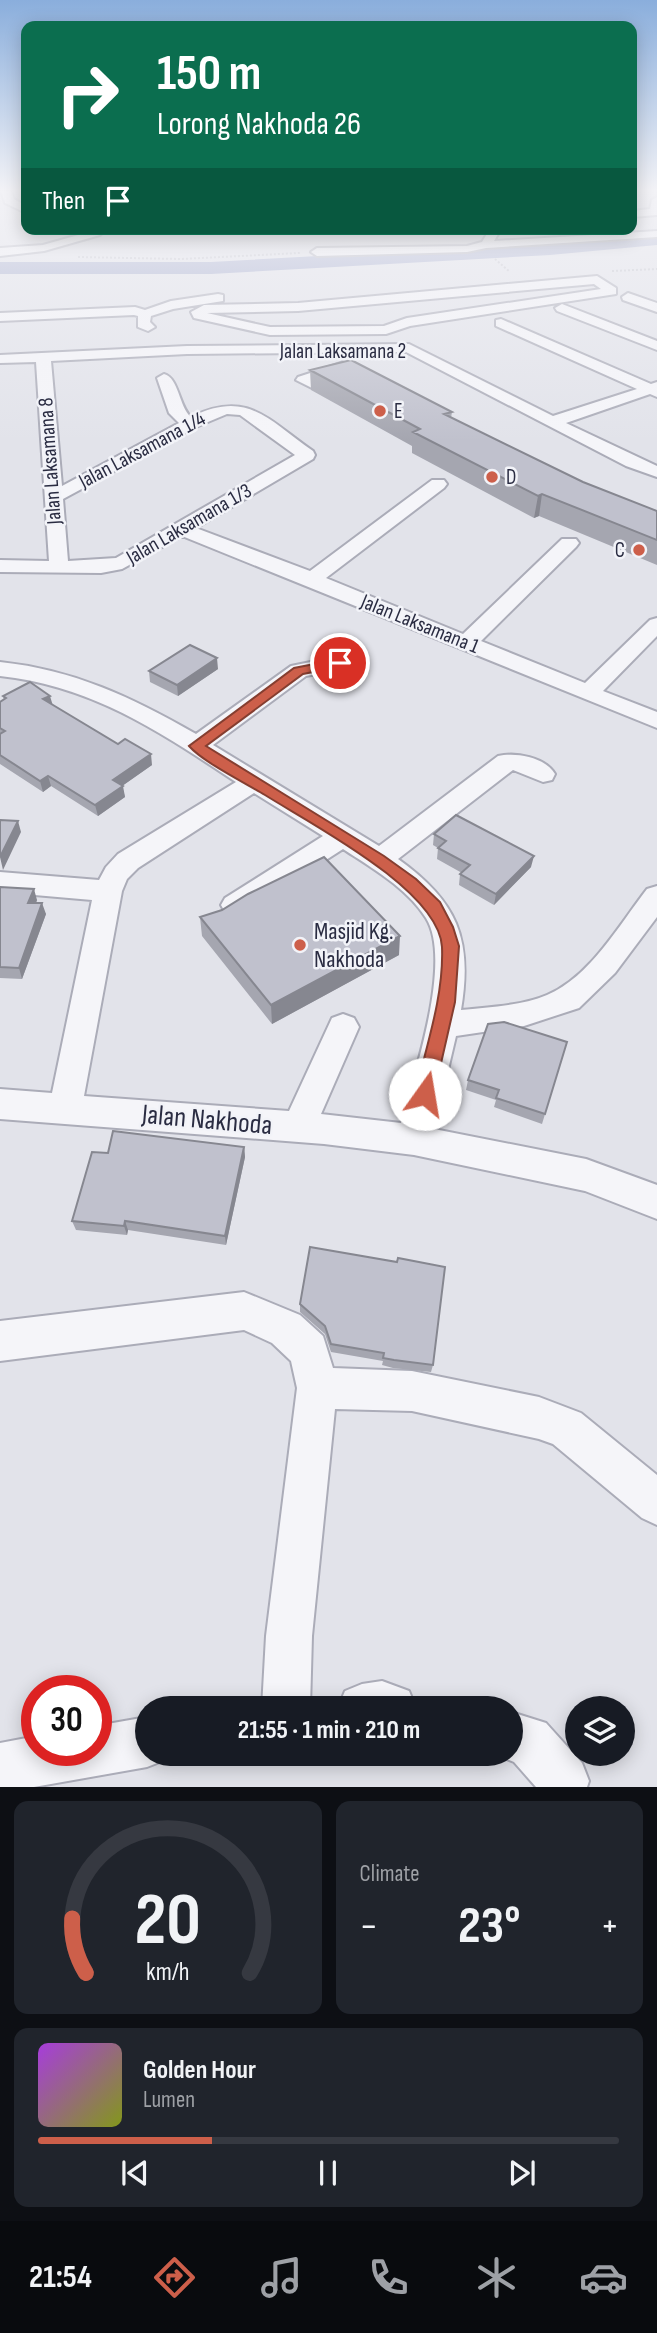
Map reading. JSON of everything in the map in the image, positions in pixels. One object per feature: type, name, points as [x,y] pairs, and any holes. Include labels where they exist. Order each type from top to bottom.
[{"type":"street","points":[[0,317],[115,310],[145,314],[171,305],[212,298],[293,297],[333,290],[422,284],[492,274]]},
{"type":"street","points":[[592,280],[601,281],[612,290],[608,293],[407,322],[386,330],[261,331],[199,315],[198,312],[204,309],[298,307],[389,298],[592,280]]},
{"type":"street","points":[[516,287],[540,302]]},
{"type":"street","points":[[628,297],[657,308]]},
{"type":"street","points":[[389,298],[407,322]]},
{"type":"street","points":[[562,308],[657,346]]},
{"type":"street","points":[[145,314],[142,324],[187,350]]},
{"type":"street","points":[[501,323],[655,389]]},
{"type":"street","points":[[386,330],[409,348]]},
{"type":"street","name":"Jalan Laksamana 2","points":[[0,359],[187,350],[409,348],[552,422],[657,472]]},
{"type":"street","points":[[314,350],[354,372]]},
{"type":"street","name":"Jalan Laksamana 8","points":[[43,355],[59,566]]},
{"type":"street","points":[[164,378],[177,413],[190,424]]},
{"type":"street","points":[[552,422],[655,389]]},
{"type":"street","name":"Jalan Laksamana 1/4","points":[[52,498],[190,424],[214,412],[227,409],[244,411],[306,451]]},
{"type":"street","name":"Jalan Laksamana 1/3","points":[[0,566],[101,567],[122,563],[304,458],[306,451]]},
{"type":"street","points":[[312,579],[438,484]]},
{"type":"street","name":"Jalan Laksamana 1","points":[[182,529],[312,579],[657,722]]},
{"type":"street","points":[[466,643],[569,543]]},
{"type":"street","points":[[588,693],[657,624]]},
{"type":"street","points":[[196,746],[299,671],[340,663]]},
{"type":"street","points":[[0,669],[42,674],[93,690],[196,746],[379,860],[410,883],[434,906],[445,927],[450,946],[446,1002],[414,1140]]},
{"type":"street","points":[[379,860],[507,762],[516,761],[542,774]]},
{"type":"street","points":[[65,1110],[108,891],[116,874],[128,861],[254,782]]},
{"type":"street","points":[[212,919],[342,837]]},
{"type":"street","points":[[0,883],[108,891]]},
{"type":"street","points":[[440,1026],[530,1013],[567,1000],[596,973],[657,896]]},
{"type":"street","points":[[298,1128],[343,1027]]},
{"type":"street","name":"Jalan Nakhoda","points":[[0,1104],[414,1140],[586,1175],[657,1202]]},
{"type":"street","points":[[0,1341],[244,1311],[286,1329],[309,1350],[317,1388],[289,1636],[286,1696]]},
{"type":"street","points":[[317,1388],[412,1391],[539,1418],[566,1428],[657,1503]]},
{"type":"street","points":[[523,1740],[528,1741],[564,1781]]},
{"type":"street","points":[[0,1768],[135,1744]]},
{"type":"building","points":[[351,360],[452,412],[444,414],[583,482],[657,511],[657,540],[542,494],[538,496],[413,432],[420,429],[310,370]]},
{"type":"building","points":[[190,645],[217,658],[177,685],[149,671]]},
{"type":"building","points":[[30,682],[50,696],[43,699],[118,744],[125,739],[151,754],[113,780],[123,786],[95,805],[48,776],[40,781],[0,755],[0,734],[5,731],[0,728],[0,702],[6,698],[3,696]]},
{"type":"building","points":[[456,815],[534,856],[496,894],[460,874],[470,865],[438,848],[446,841],[434,834]]},
{"type":"building","points":[[0,820],[18,821],[0,857]]},
{"type":"building","name":"Masjid Kg. Nakhoda","points":[[324,857],[400,936],[271,1005],[200,917],[222,910],[248,894]]},
{"type":"building","points":[[0,887],[34,889],[28,903],[42,903],[19,968],[0,967]]},
{"type":"building","points":[[504,1022],[567,1042],[545,1114],[496,1098],[499,1090],[468,1080],[488,1024]]},
{"type":"building","points":[[113,1131],[244,1147],[225,1236],[125,1221],[124,1226],[72,1221],[92,1152],[108,1153]]},
{"type":"building","points":[[310,1247],[445,1267],[433,1365],[383,1358],[384,1353],[331,1344],[325,1326],[300,1304]]},
{"type":"place","name":"E","points":[[380,411]]},
{"type":"place","name":"D","points":[[492,477]]},
{"type":"place","name":"C","points":[[639,550]]},
{"type":"place","name":"Masjid Kg. Nakhoda","points":[[300,945]]},
{"type":"route","points":[[340,663],[299,671],[196,746],[379,860],[410,883],[434,906],[445,927],[450,946],[446,1002],[425,1094]]}]
